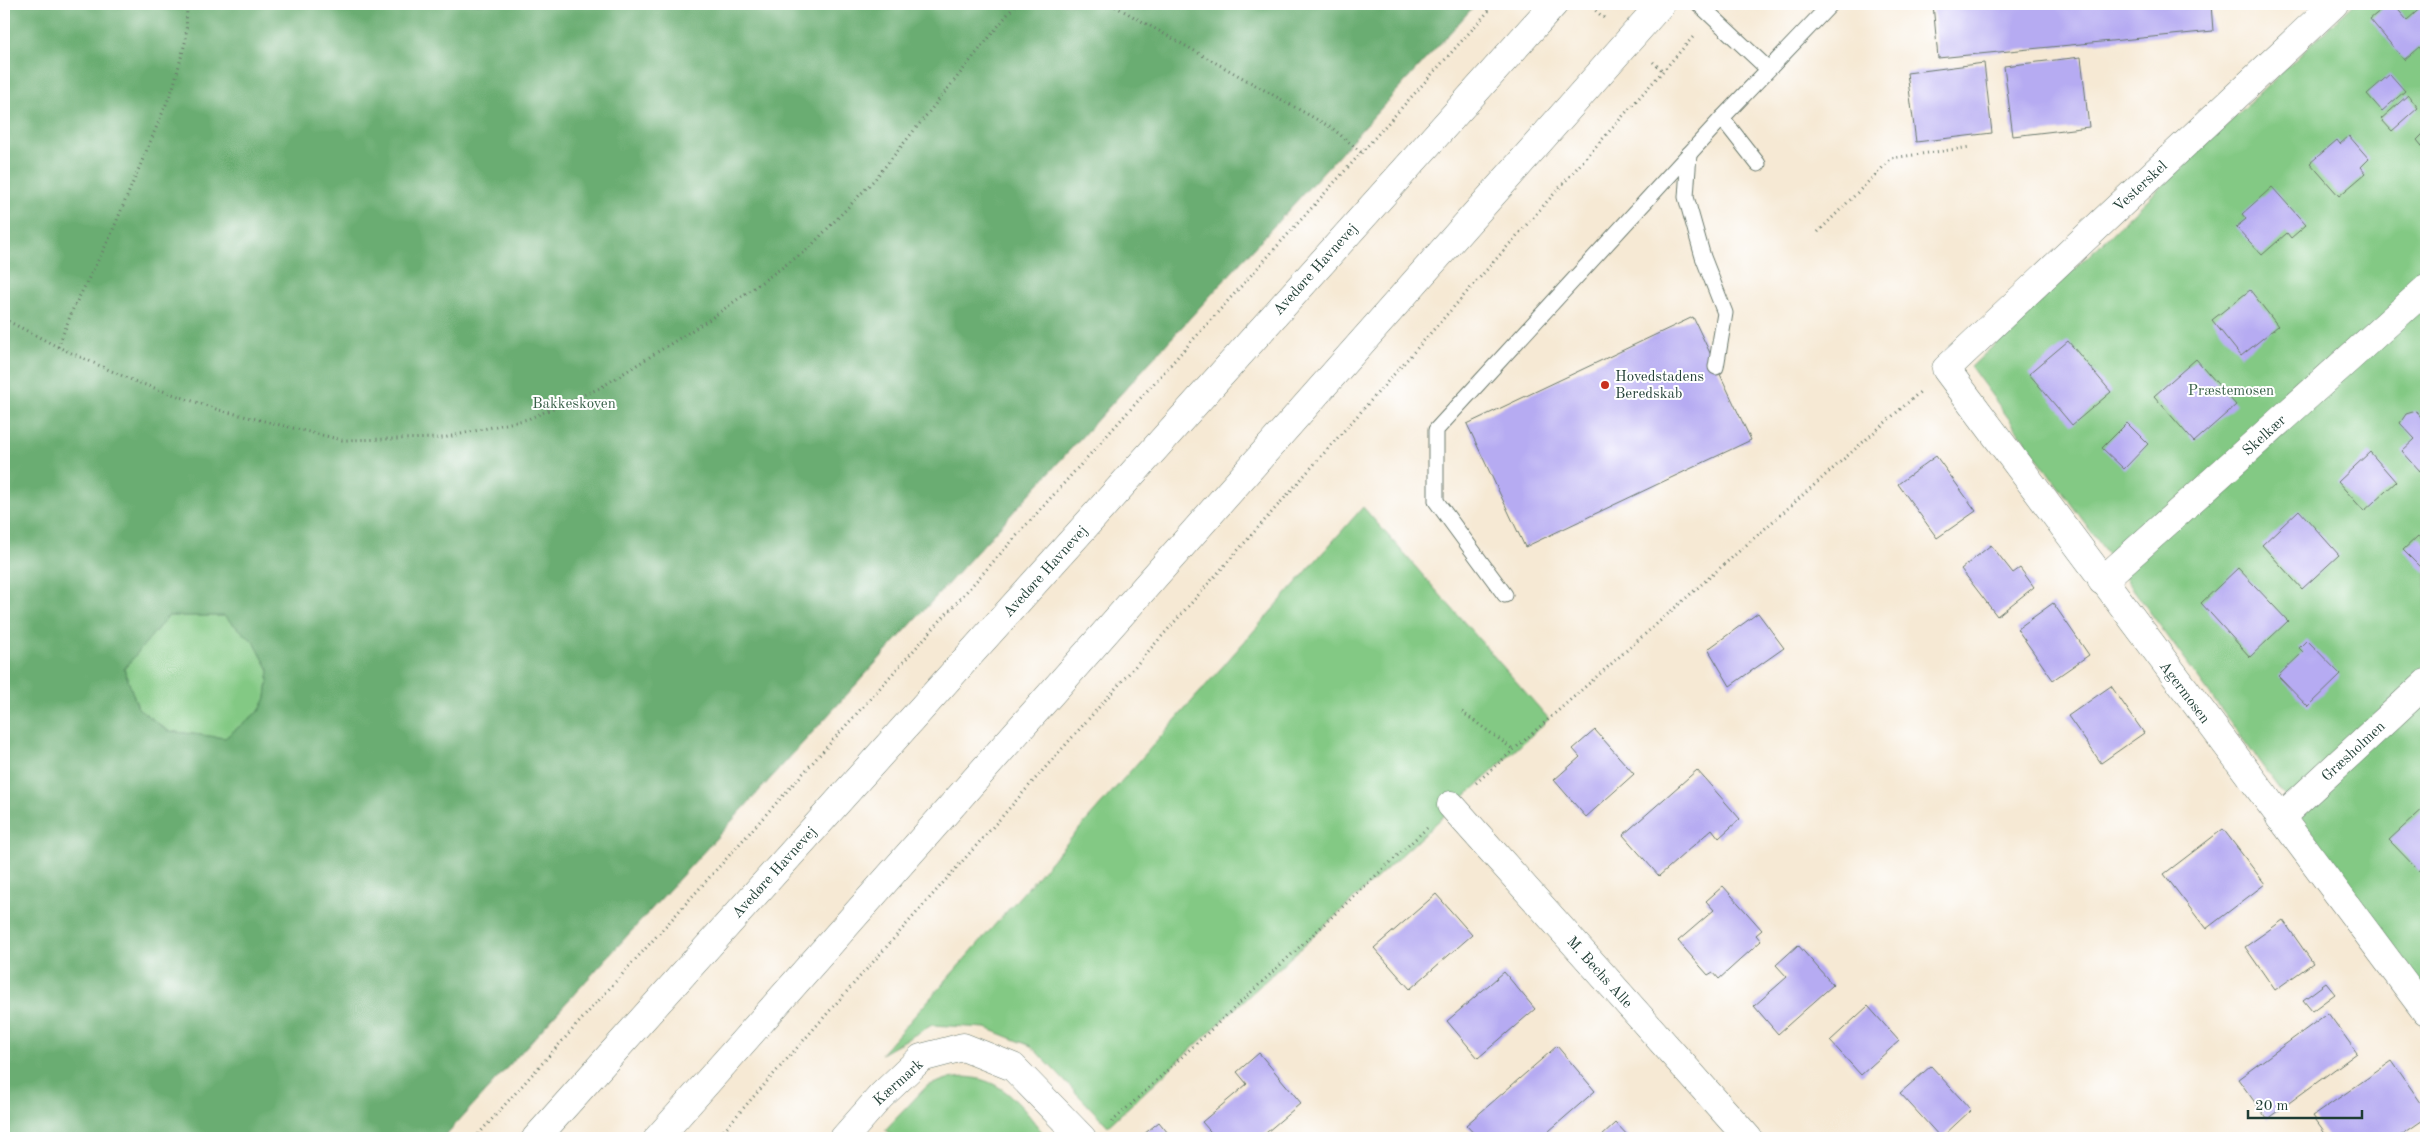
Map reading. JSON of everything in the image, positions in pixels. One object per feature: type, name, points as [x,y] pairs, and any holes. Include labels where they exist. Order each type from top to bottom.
[{"type":"street","name":"Avedøre Havnevej","points":[[536,1138],[1554,4]]},
{"type":"street","points":[[658,1138],[1661,4]]},
{"type":"street","name":"Vesterskel","points":[[1946,369],[2334,4]]},
{"type":"street","name":"Skelkær","points":[[2102,581],[2426,289]]},
{"type":"street","name":"Agermosen","points":[[1946,369],[2102,581],[2426,1012]]},
{"type":"street","name":"Græsholmen","points":[[2280,818],[2426,684]]},
{"type":"street","name":"M. Bechs Alle","points":[[1451,805],[1748,1138]]},
{"type":"street","name":"Kærmark","points":[[844,1138],[880,1096],[921,1058],[963,1047],[1013,1066],[1082,1138]]},
{"type":"lane","points":[[1699,4],[1768,69]]},
{"type":"lane","points":[[1505,595],[1436,501],[1436,430],[1722,118],[1830,4]]},
{"type":"lane","points":[[1722,118],[1758,164]]},
{"type":"lane","points":[[1689,154],[1686,196],[1703,256],[1725,313],[1716,367]]},
{"type":"path","points":[[58,347],[73,309],[109,239],[173,88],[186,39],[187,4]]},
{"type":"path","points":[[4,318],[58,347],[134,381],[219,410],[342,440],[443,438],[528,419],[600,388],[710,319],[808,249],[875,179],[1016,4]]},
{"type":"path","points":[[1111,4],[1332,128],[1362,153]]},
{"type":"path","points":[[475,1138],[1495,4]]},
{"type":"path","points":[[717,1138],[1712,16]]},
{"type":"path","points":[[1818,232],[1892,158],[1972,147]]},
{"type":"path","points":[[1108,1126],[1451,805],[1946,369]]},
{"type":"path","points":[[1462,712],[1514,750]]},
{"type":"green space","name":"Bakkeskoven","points":[[4,4],[1476,4],[443,1138],[4,1138]],"holes":[[[168,616],[224,616],[254,642],[269,670],[266,698],[260,710],[225,738],[168,731],[138,708],[124,669]]]},
{"type":"green space","name":"Præstemosen","points":[[2354,4],[2426,4],[2426,990],[1971,367]]},
{"type":"green space","points":[[1363,507],[1549,719],[1108,1126],[1031,1046],[986,1028],[932,1025],[881,1054]]},
{"type":"green space","points":[[168,616],[224,616],[254,642],[269,670],[266,698],[260,710],[225,738],[168,731],[138,708],[124,669]]},
{"type":"green space","points":[[965,1077],[992,1083],[1003,1090],[1021,1106],[1047,1138],[895,1138],[885,1130],[927,1086],[947,1079]]},
{"type":"building","points":[[1933,4],[2211,4],[2213,31],[1938,58]]},
{"type":"building","points":[[2388,4],[2393,4],[2407,20],[2424,5],[2426,7],[2426,55],[2419,47],[2404,60],[2370,19]]},
{"type":"building","points":[[2081,57],[2089,127],[2013,136],[2004,66]]},
{"type":"building","points":[[1984,63],[1992,133],[1916,142],[1907,73]]},
{"type":"building","points":[[2390,74],[2405,91],[2382,111],[2367,94]]},
{"type":"building","points":[[2408,95],[2418,108],[2392,131],[2381,119]]},
{"type":"building","points":[[2426,131],[2426,151],[2417,140]]},
{"type":"building","points":[[2349,136],[2369,159],[2361,167],[2366,173],[2339,196],[2310,163],[2337,140],[2340,144]]},
{"type":"building","points":[[2272,187],[2306,225],[2291,238],[2287,233],[2262,255],[2236,227],[2246,219],[2242,214]]},
{"type":"building","points":[[2250,290],[2278,326],[2241,356],[2212,320]]},
{"type":"building","points":[[1693,317],[1751,440],[1525,547],[1467,424]]},
{"type":"building","points":[[2068,341],[2111,392],[2072,425],[2029,374]]},
{"type":"building","points":[[2196,359],[2236,405],[2194,442],[2154,396]]},
{"type":"building","points":[[2416,411],[2426,423],[2426,465],[2420,471],[2402,451],[2415,439],[2400,423],[2406,414]]},
{"type":"building","points":[[2127,423],[2148,444],[2124,469],[2102,448]]},
{"type":"building","points":[[2370,452],[2396,482],[2364,511],[2338,482]]},
{"type":"building","points":[[1936,456],[1976,511],[1937,538],[1898,484]]},
{"type":"building","points":[[2299,510],[2339,555],[2302,589],[2262,545]]},
{"type":"building","points":[[2418,536],[2426,544],[2426,573],[2403,550]]},
{"type":"building","points":[[1991,545],[2013,573],[2020,568],[2034,587],[1997,616],[1961,569]]},
{"type":"building","points":[[2238,568],[2288,621],[2250,657],[2201,603]]},
{"type":"building","points":[[2053,603],[2089,655],[2053,680],[2017,629]]},
{"type":"building","points":[[1758,613],[1784,648],[1730,686],[1708,649]]},
{"type":"building","points":[[2307,640],[2341,675],[2308,707],[2278,676],[2303,652],[2299,648]]},
{"type":"building","points":[[2111,686],[2144,733],[2101,763],[2068,716]]},
{"type":"building","points":[[1595,730],[1634,774],[1586,817],[1554,780],[1580,757],[1573,749]]},
{"type":"building","points":[[1697,770],[1740,819],[1719,838],[1712,829],[1659,876],[1623,835]]},
{"type":"building","points":[[2426,806],[2426,865],[2419,871],[2389,840]]},
{"type":"building","points":[[2223,829],[2265,884],[2206,929],[2164,874]]},
{"type":"building","points":[[1723,886],[1762,930],[1756,935],[1761,941],[1719,979],[1713,972],[1708,975],[1678,941],[1714,910],[1706,901]]},
{"type":"building","points":[[1436,894],[1472,935],[1410,989],[1374,948]]},
{"type":"building","points":[[2283,920],[2313,963],[2275,990],[2245,947]]},
{"type":"building","points":[[1798,945],[1833,985],[1778,1034],[1754,1006],[1787,977],[1776,965]]},
{"type":"building","points":[[1504,972],[1535,1009],[1478,1058],[1447,1021]]},
{"type":"building","points":[[2326,983],[2335,994],[2312,1011],[2303,1000]]},
{"type":"building","points":[[1868,1006],[1899,1041],[1861,1075],[1830,1041]]},
{"type":"building","points":[[2328,1013],[2357,1053],[2267,1119],[2238,1079]]},
{"type":"building","points":[[1557,1046],[1595,1091],[1541,1138],[1478,1138],[1466,1125]]},
{"type":"building","points":[[1259,1053],[1301,1103],[1260,1138],[1216,1138],[1202,1122],[1247,1084],[1237,1072]]},
{"type":"building","points":[[2392,1061],[2426,1110],[2426,1118],[2397,1138],[2329,1138],[2313,1116]]},
{"type":"building","points":[[1931,1066],[1971,1110],[1941,1138],[1900,1093]]},
{"type":"building","points":[[1159,1122],[1172,1138],[1139,1138]]},
{"type":"building","points":[[1616,1123],[1630,1138],[1600,1138]]},
{"type":"place","name":"Hovedstadens Beredskab","points":[[1605,385]]}]
